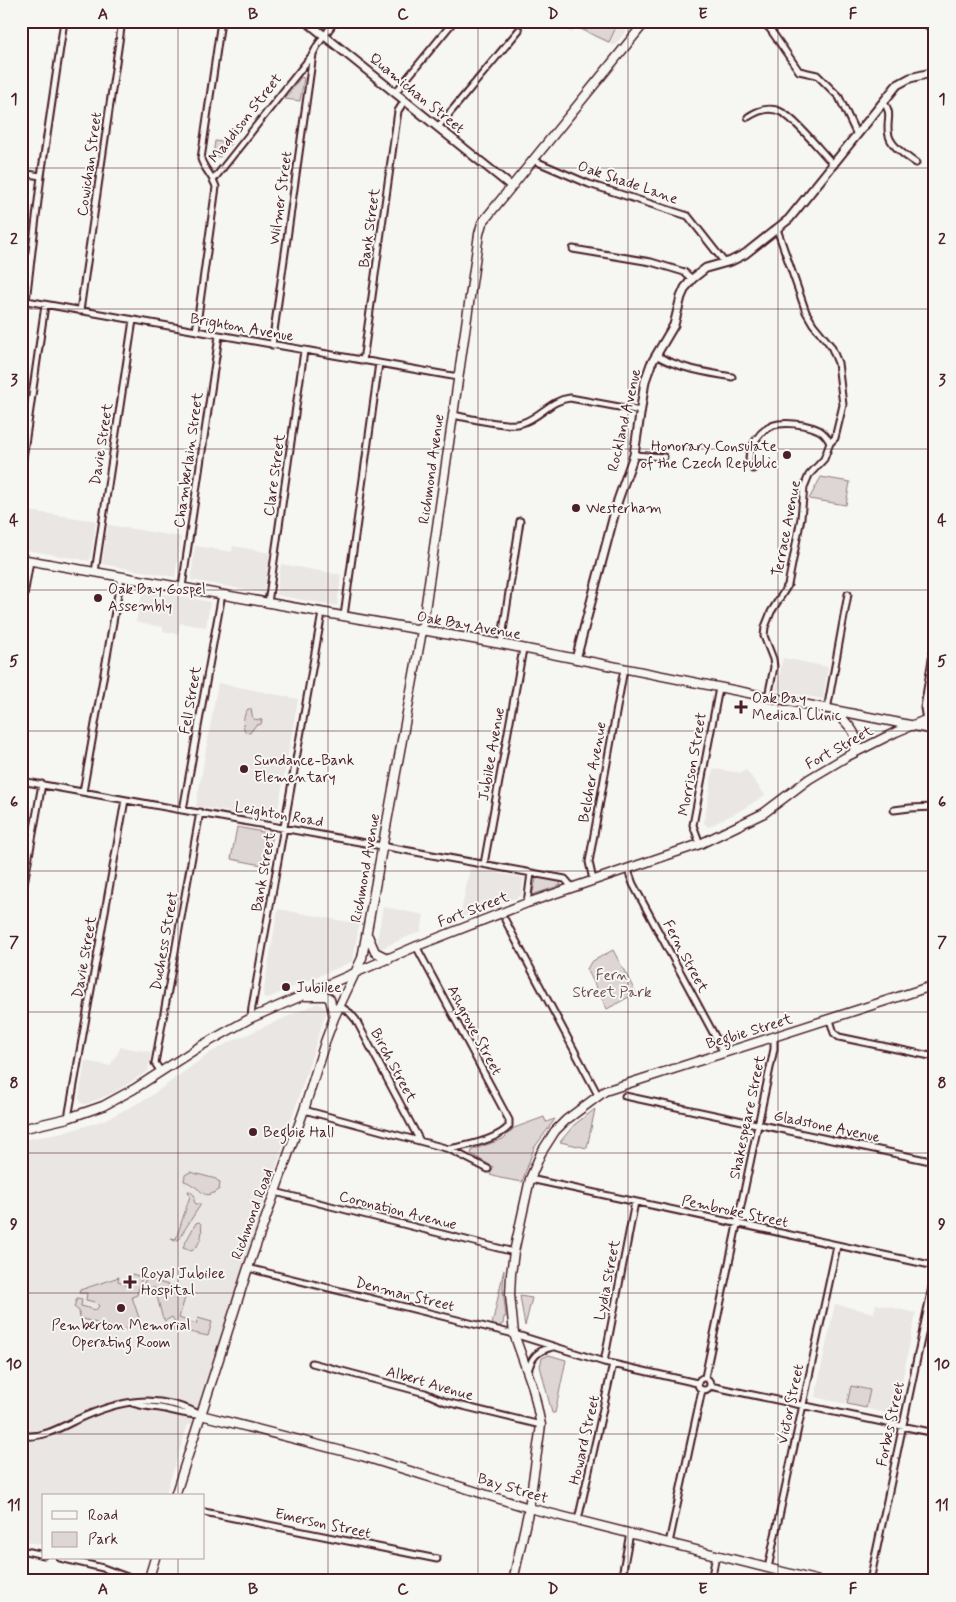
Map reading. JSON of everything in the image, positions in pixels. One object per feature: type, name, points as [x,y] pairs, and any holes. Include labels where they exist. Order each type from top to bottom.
[{"type":"main road","name":"Richmond Avenue","points":[[356,974],[362,958],[367,934],[422,631],[482,222],[646,21]]},
{"type":"main road","name":"Oak Bay Avenue","points":[[21,559],[501,644],[935,730]]},
{"type":"main road","points":[[831,710],[855,733],[857,747],[853,753]]},
{"type":"main road","name":"Fort Street","points":[[21,1129],[68,1118],[103,1106],[134,1090],[199,1047],[251,1018],[356,974],[416,946],[527,903],[700,844],[764,813],[816,775],[853,753],[935,716]]},
{"type":"main road","points":[[367,934],[375,952],[388,959]]},
{"type":"main road","name":"Richmond Road","points":[[176,1494],[248,1268],[304,1110],[334,1018],[356,974]]},
{"type":"main road","name":"Begbie Street","points":[[541,1425],[533,1388],[514,1334],[510,1295],[511,1274],[530,1180],[541,1153],[555,1131],[598,1095],[646,1076],[830,1020],[935,985]]},
{"type":"main road","points":[[302,996],[326,996],[333,1005],[334,1018]]},
{"type":"main road","name":"Bay Street","points":[[201,1415],[362,1456],[529,1508],[768,1568],[802,1579],[819,1581]]},
{"type":"main road","points":[[513,1581],[529,1508],[541,1425]]},
{"type":"main road","points":[[148,1581],[154,1560]]},
{"type":"street","points":[[24,301],[40,176],[64,21]]},
{"type":"street","name":"Cowichan Street","points":[[80,311],[122,21]]},
{"type":"street","points":[[214,179],[203,166],[201,159],[221,21]]},
{"type":"street","name":"Quamichan Street","points":[[306,21],[511,186]]},
{"type":"street","name":"Maddison Street","points":[[196,332],[216,193],[214,179],[313,54],[335,21]]},
{"type":"street","points":[[396,93],[454,21]]},
{"type":"street","points":[[761,21],[770,29],[799,71],[817,75],[839,97],[857,135]]},
{"type":"street","points":[[920,21],[935,30]]},
{"type":"street","points":[[438,127],[519,30]]},
{"type":"street","name":"Wilmer Street","points":[[272,345],[313,54]]},
{"type":"street","points":[[573,249],[651,262],[684,272],[692,279],[706,268],[725,263],[745,254],[789,219],[897,85],[910,78],[935,72]]},
{"type":"street","name":"Bank Street","points":[[363,361],[398,111],[405,100]]},
{"type":"street","points":[[883,102],[889,112],[889,136],[893,143],[916,163]]},
{"type":"street","points":[[748,116],[758,111],[770,109],[781,111],[834,165]]},
{"type":"street","name":"Oak Shade Lane","points":[[533,160],[589,184],[688,216],[725,263]]},
{"type":"street","points":[[21,172],[40,176]]},
{"type":"street","name":"Terrace Avenue","points":[[768,697],[774,667],[764,636],[765,627],[770,612],[788,585],[801,518],[804,486],[809,475],[824,459],[830,443],[835,438],[842,405],[838,363],[831,346],[806,312],[777,229]]},
{"type":"street","name":"Rockland Avenue","points":[[576,659],[618,500],[634,455],[646,381],[656,355],[674,325],[681,297],[692,279]]},
{"type":"street","name":"Brighton Avenue","points":[[24,301],[458,378]]},
{"type":"street","points":[[21,472],[45,305]]},
{"type":"street","name":"Davie Street","points":[[95,572],[133,320]]},
{"type":"street","name":"Chamberlain Street","points":[[182,588],[219,336]]},
{"type":"street","name":"Clare Street","points":[[268,603],[304,351]]},
{"type":"street","points":[[656,355],[669,363],[684,368],[732,377]]},
{"type":"street","points":[[344,616],[380,364]]},
{"type":"street","points":[[453,415],[509,424],[521,424],[532,419],[552,403],[570,398],[641,411]]},
{"type":"street","points":[[753,469],[749,462],[749,454],[754,442],[768,427],[781,422],[822,430],[830,443]]},
{"type":"street","points":[[634,455],[664,456]]},
{"type":"street","points":[[501,644],[520,521]]},
{"type":"street","points":[[21,613],[30,560]]},
{"type":"street","points":[[83,792],[121,577]]},
{"type":"street","name":"Fell Street","points":[[183,810],[222,594]]},
{"type":"street","points":[[831,710],[848,594]]},
{"type":"street","name":"Bank Street","points":[[251,1018],[322,613]]},
{"type":"street","points":[[926,720],[924,708],[935,641]]},
{"type":"street","name":"Jubilee Avenue","points":[[484,864],[523,649]]},
{"type":"street","name":"Belcher Avenue","points":[[593,880],[589,862],[624,669]]},
{"type":"street","name":"Morrison Street","points":[[700,844],[693,825],[719,688]]},
{"type":"street","name":"Leighton Road","points":[[21,781],[565,879],[572,887]]},
{"type":"street","points":[[21,900],[42,784]]},
{"type":"street","name":"Davie Street","points":[[68,1118],[125,800]]},
{"type":"street","points":[[894,810],[935,807]]},
{"type":"street","name":"Duchess Street","points":[[161,1072],[155,1063],[200,812]]},
{"type":"street","name":"Fern Street","points":[[628,870],[655,925],[724,1053]]},
{"type":"street","points":[[527,903],[531,873]]},
{"type":"street","points":[[505,920],[598,1095]]},
{"type":"street","name":"Ashgrove Street","points":[[416,946],[509,1120],[509,1126],[505,1131],[469,1145],[449,1149]]},
{"type":"street","name":"Birch Street","points":[[340,1006],[356,1020],[420,1141]]},
{"type":"street","points":[[830,1020],[834,1033],[839,1037],[935,1057]]},
{"type":"street","name":"Shakespeare Street","points":[[705,1377],[759,1124],[774,1049],[774,1037]]},
{"type":"street","name":"Gladstone Avenue","points":[[625,1096],[935,1162]]},
{"type":"street","points":[[304,1110],[449,1149],[488,1169]]},
{"type":"street","name":"Pembroke Street","points":[[530,1180],[935,1266]]},
{"type":"street","name":"Coronation Avenue","points":[[275,1192],[514,1252]]},
{"type":"street","name":"Lydia Street","points":[[604,1362],[635,1202]]},
{"type":"street","name":"Victor Street","points":[[768,1568],[837,1246]]},
{"type":"street","name":"Denman Street","points":[[248,1268],[514,1334],[604,1362],[698,1383]]},
{"type":"street","name":"Forbes Street","points":[[870,1581],[935,1273]]},
{"type":"street","points":[[528,1372],[530,1362],[538,1352],[556,1347]]},
{"type":"street","name":"Albert Avenue","points":[[312,1363],[425,1393],[446,1402],[541,1425]]},
{"type":"street","name":"Howard Street","points":[[578,1520],[613,1364]]},
{"type":"street","points":[[702,1390],[699,1388],[698,1383],[700,1379],[705,1377],[709,1380],[710,1386]]},
{"type":"street","points":[[710,1386],[935,1433]]},
{"type":"street","points":[[702,1390],[707,1390],[710,1386]]},
{"type":"street","points":[[669,1543],[702,1390]]},
{"type":"street","name":"Bay Street","points":[[21,1436],[49,1433],[102,1409],[129,1402],[187,1415],[201,1415]]},
{"type":"street","name":"Emerson Street","points":[[205,1512],[437,1559]]},
{"type":"street","points":[[621,1581],[630,1533]]},
{"type":"street","points":[[21,1550],[42,1555]]},
{"type":"street","points":[[711,1581],[716,1555]]},
{"type":"street","points":[[69,1560],[103,1568],[138,1581]]},
{"type":"shaded area","points":[[548,21],[634,21],[614,46],[575,28],[572,33]]},
{"type":"shaded area","points":[[23,510],[96,521],[90,561],[21,549]]},
{"type":"shaded area","points":[[108,525],[181,537],[175,577],[102,564]]},
{"type":"shaded area","points":[[195,546],[232,552],[233,546],[270,553],[264,593],[191,580]]},
{"type":"shaded area","points":[[281,564],[341,575],[337,606],[276,595]]},
{"type":"shaded area","points":[[143,590],[210,602],[206,627],[180,623],[178,634],[163,631],[163,627],[136,622]]},
{"type":"shaded area","points":[[783,658],[828,667],[823,699],[776,690]]},
{"type":"shaded area","name":"Sundance-Bank Elementary","points":[[218,683],[298,699],[276,820],[196,806]]},
{"type":"shaded area","points":[[713,769],[741,773],[746,770],[765,795],[708,827],[704,823]]},
{"type":"shaded area","points":[[470,868],[524,878],[521,896],[460,918]]},
{"type":"shaded area","points":[[383,907],[424,915],[421,931],[378,948],[377,943]]},
{"type":"shaded area","points":[[278,909],[359,924],[353,961],[265,998],[263,995]]},
{"type":"shaded area","name":"Royal Jubilee Hospital","points":[[318,1003],[327,1009],[193,1425],[188,1424],[166,1494],[42,1494],[42,1545],[21,1541],[21,1140],[59,1134],[105,1120],[148,1098],[210,1053],[228,1043]]},
{"type":"shaded area","points":[[121,1047],[151,1052],[148,1071],[113,1093],[86,1104],[81,1103],[79,1098],[85,1061],[110,1066]]},
{"type":"shaded area","points":[[835,1304],[874,1313],[876,1304],[916,1313],[895,1415],[815,1397]]},
{"type":"green space","points":[[564,21],[619,21],[609,42]]},
{"type":"green space","points":[[301,77],[304,78],[300,101],[285,99]]},
{"type":"green space","points":[[215,141],[231,143],[220,157],[213,156]]},
{"type":"green space","points":[[821,477],[850,482],[846,505],[809,499]]},
{"type":"green space","points":[[248,709],[251,709],[253,719],[262,720],[261,724],[255,726],[250,733],[245,732],[244,726],[244,717]]},
{"type":"green space","points":[[237,827],[273,834],[267,866],[231,859]]},
{"type":"green space","points":[[537,876],[559,880],[561,885],[532,895]]},
{"type":"green space","name":"Fern Street Park","points":[[613,950],[636,993],[607,1009],[587,969],[591,962]]},
{"type":"green space","points":[[595,1109],[587,1148],[560,1142],[574,1125]]},
{"type":"green space","points":[[544,1117],[546,1122],[555,1119],[534,1148],[522,1182],[490,1175],[493,1167],[471,1154],[472,1150],[503,1139],[514,1128]]},
{"type":"green space","points":[[190,1172],[216,1179],[220,1183],[219,1190],[207,1195],[204,1194],[184,1181],[185,1175]]},
{"type":"green space","points":[[188,1191],[195,1196],[194,1201],[196,1204],[201,1204],[178,1240],[174,1241],[171,1238],[176,1239],[190,1196]]},
{"type":"green space","points":[[199,1222],[202,1232],[201,1239],[192,1251],[183,1248],[196,1223]]},
{"type":"green space","points":[[504,1269],[503,1289],[506,1317],[504,1317],[503,1324],[499,1326],[492,1325]]},
{"type":"green space","points":[[132,1274],[142,1277],[137,1295],[132,1297],[139,1318],[123,1331],[80,1318],[79,1311],[74,1307],[77,1298],[82,1299],[81,1306],[96,1310],[99,1306],[95,1302],[86,1300],[87,1293],[79,1293],[80,1290],[119,1277],[118,1281],[128,1286]]},
{"type":"green space","points":[[146,1278],[187,1291],[179,1318],[196,1324],[198,1318],[212,1322],[208,1336],[180,1330],[178,1333],[173,1330],[176,1323],[172,1317],[165,1321],[162,1316],[155,1288],[142,1289]]},
{"type":"green space","points":[[520,1296],[532,1298],[525,1326]]},
{"type":"green space","points":[[549,1355],[566,1360],[555,1413],[552,1413],[540,1366],[542,1358]]},
{"type":"green space","points":[[851,1386],[870,1390],[866,1408],[847,1404]]},
{"type":"place","name":"Honorary Consulate of the Czech Republic","points":[[787,455]]},
{"type":"place","name":"Westerham","points":[[576,508]]},
{"type":"place","name":"Oak Bay Gospel Assembly","points":[[98,598]]},
{"type":"place","name":"Oak Bay Medical Clinic","points":[[741,707]]},
{"type":"place","name":"Sundance-Bank Elementary","points":[[244,769]]},
{"type":"place","name":"Jubilee","points":[[286,987]]},
{"type":"place","name":"Begbie Hall","points":[[253,1132]]},
{"type":"place","name":"Royal Jubilee Hospital","points":[[130,1282]]},
{"type":"place","name":"Pemberton Memorial Operating Room","points":[[121,1308]]}]
